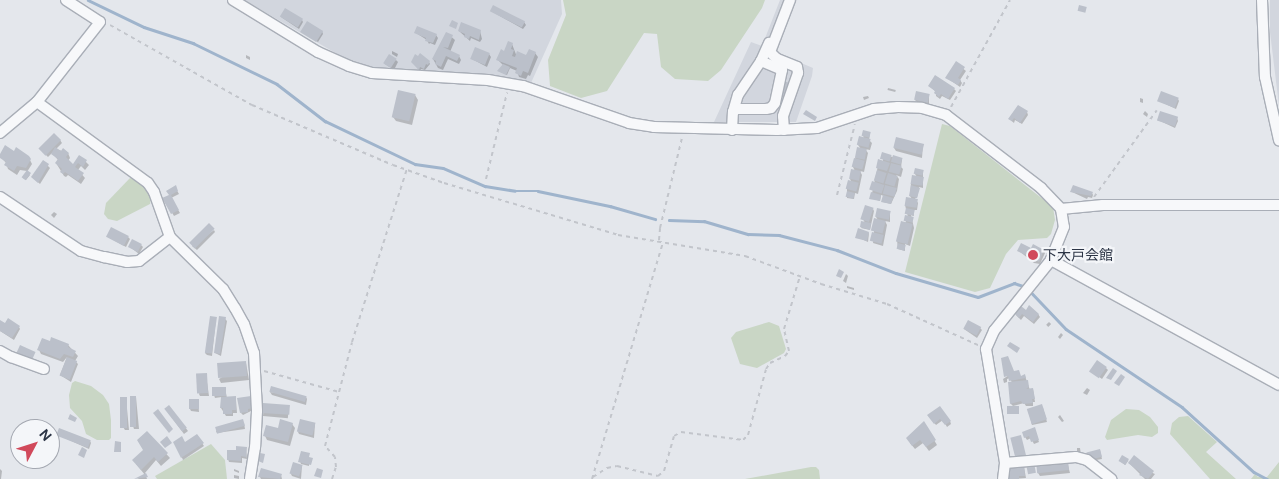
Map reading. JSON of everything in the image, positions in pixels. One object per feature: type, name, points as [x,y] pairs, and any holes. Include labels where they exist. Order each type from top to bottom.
[{"type":"street","points":[[0,133],[38,102],[100,22],[66,0]]},
{"type":"street","points":[[233,0],[318,52],[348,66],[372,72],[509,83],[523,86],[629,123],[683,128],[784,130],[816,128],[874,109],[922,108],[946,115],[1041,188],[1061,209],[1064,227],[1051,260],[994,331],[986,349],[1004,463],[1003,479]]},
{"type":"street","points":[[732,130],[733,112],[738,95],[761,61],[786,0]]},
{"type":"street","points":[[784,130],[783,116],[798,73],[797,67],[777,59],[770,52],[790,0]]},
{"type":"street","points":[[1262,0],[1265,77],[1279,140]]},
{"type":"street","points":[[733,112],[736,109],[772,108],[776,103],[782,70],[761,61]]},
{"type":"street","points":[[38,102],[148,183],[170,237],[223,289],[244,324],[254,353],[257,411],[255,447],[250,479]]},
{"type":"street","points":[[0,197],[82,251],[104,257],[127,262],[139,261],[170,237]]},
{"type":"street","points":[[1061,209],[1087,207],[1279,205]]},
{"type":"street","points":[[1051,260],[1279,384]]},
{"type":"street","points":[[0,351],[30,365],[44,369]]},
{"type":"street","points":[[1004,463],[1076,457],[1087,460],[1111,479]]},
{"type":"path","points":[[946,115],[1010,0]]},
{"type":"path","points":[[100,22],[117,28],[252,105],[407,170],[444,183],[618,234],[745,256],[887,304],[986,349]]},
{"type":"path","points":[[486,179],[509,83]]},
{"type":"path","points":[[1087,207],[1157,110]]},
{"type":"path","points":[[837,195],[857,114]]},
{"type":"path","points":[[659,241],[660,228],[683,128]]},
{"type":"path","points":[[332,479],[336,467],[335,458],[325,446],[352,342],[407,170]]},
{"type":"path","points":[[592,478],[663,242]]},
{"type":"path","points":[[592,478],[606,468],[617,466],[658,476],[664,471],[674,436],[681,432],[743,440],[748,435],[766,369],[770,363],[785,356],[789,351],[784,329],[800,276]]},
{"type":"path","points":[[255,369],[271,371],[339,392]]},
{"type":"shaded area","points":[[244,0],[561,0],[562,14],[531,83],[491,76],[376,69],[351,62]]},
{"type":"shaded area","points":[[780,0],[795,0],[775,52],[813,68],[796,122],[714,122],[751,42],[762,46]]},
{"type":"shaded area","points":[[1270,0],[1279,0],[1279,106],[1270,32]]},
{"type":"green space","points":[[563,0],[765,0],[762,8],[721,70],[708,81],[675,79],[661,67],[657,34],[644,33],[607,91],[581,98],[550,86],[548,60],[566,15]]},
{"type":"green space","points":[[942,124],[950,126],[1053,207],[1055,220],[1051,234],[1047,238],[1018,240],[1006,254],[990,288],[975,292],[905,272]]},
{"type":"green space","points":[[130,178],[145,184],[152,194],[150,204],[117,221],[108,219],[104,214],[106,203]]},
{"type":"green space","points":[[769,322],[779,326],[786,349],[784,353],[757,368],[740,364],[731,338],[736,332]]},
{"type":"green space","points":[[75,381],[91,386],[103,395],[109,404],[111,438],[109,440],[97,440],[86,434],[82,421],[70,408],[69,395],[72,383]]},
{"type":"green space","points":[[1126,409],[1139,410],[1150,417],[1158,427],[1158,433],[1152,437],[1138,435],[1107,440],[1105,437],[1111,420]]},
{"type":"green space","points":[[1188,416],[1217,442],[1206,452],[1236,479],[1210,479],[1170,434],[1172,423],[1179,417]]},
{"type":"green space","points":[[211,444],[225,460],[227,479],[157,479],[155,476]]},
{"type":"green space","points":[[1279,462],[1279,479],[1251,479],[1255,474],[1258,477],[1267,477]]},
{"type":"green space","points":[[816,467],[819,470],[820,479],[745,479]]},
{"type":"building","points":[[493,5],[525,21],[522,28],[490,11]]},
{"type":"building","points":[[1079,5],[1087,7],[1085,13],[1078,11]]},
{"type":"building","points":[[285,8],[303,19],[298,27],[280,17]]},
{"type":"building","points":[[452,20],[458,23],[456,29],[449,26]]},
{"type":"building","points":[[307,21],[323,31],[316,42],[300,32]]},
{"type":"building","points":[[461,22],[481,30],[479,40],[470,36],[469,39],[464,37],[465,34],[458,31]]},
{"type":"building","points":[[417,26],[437,34],[433,43],[425,41],[426,38],[414,33]]},
{"type":"building","points":[[446,32],[453,35],[448,48],[443,47],[460,55],[457,61],[446,56],[441,67],[435,64],[436,61],[432,59]]},
{"type":"building","points":[[508,41],[513,43],[511,49],[514,50],[512,56],[515,57],[517,51],[526,55],[529,49],[536,52],[528,73],[523,71],[521,76],[515,73],[517,68],[496,60],[501,49],[504,51]]},
{"type":"building","points":[[475,47],[490,53],[485,65],[470,59]]},
{"type":"building","points":[[420,53],[430,61],[424,69],[420,67],[419,70],[411,62],[415,54],[418,56]]},
{"type":"building","points":[[389,54],[397,59],[391,68],[383,63]]},
{"type":"building","points":[[956,61],[965,67],[958,78],[961,80],[958,85],[945,78]]},
{"type":"building","points":[[503,64],[510,67],[506,75],[497,71]]},
{"type":"building","points":[[935,75],[955,88],[948,99],[941,94],[939,97],[928,86]]},
{"type":"building","points":[[778,79],[798,86],[793,100],[773,93]]},
{"type":"building","points":[[398,90],[416,94],[409,121],[392,117]]},
{"type":"building","points":[[916,91],[930,94],[928,103],[914,100]]},
{"type":"building","points":[[1161,91],[1179,98],[1175,108],[1157,101]]},
{"type":"building","points":[[1018,105],[1028,111],[1020,123],[1014,118],[1012,121],[1008,119]]},
{"type":"building","points":[[806,110],[817,117],[815,121],[803,114]]},
{"type":"building","points":[[1160,111],[1178,117],[1175,126],[1157,121]]},
{"type":"building","points":[[863,130],[871,132],[869,138],[862,136]]},
{"type":"building","points":[[54,133],[61,140],[46,156],[38,149]]},
{"type":"building","points":[[859,136],[871,139],[868,148],[857,145]]},
{"type":"building","points":[[896,137],[924,144],[921,155],[893,148]]},
{"type":"building","points":[[5,145],[14,151],[16,147],[29,156],[31,159],[26,168],[17,166],[14,171],[4,165],[6,162],[0,158],[0,154]]},
{"type":"building","points":[[55,147],[61,151],[63,148],[69,153],[66,157],[73,164],[79,155],[87,160],[83,167],[78,163],[75,167],[84,173],[78,181],[65,172],[63,174],[60,172],[62,169],[55,163],[58,159],[51,154]]},
{"type":"building","points":[[857,147],[867,149],[865,160],[855,158]]},
{"type":"building","points":[[882,152],[892,155],[890,162],[880,159]]},
{"type":"building","points":[[893,155],[903,158],[901,165],[891,162]]},
{"type":"building","points":[[854,158],[865,161],[862,170],[852,167]]},
{"type":"building","points":[[878,159],[890,163],[887,171],[876,168]]},
{"type":"building","points":[[43,160],[49,164],[38,183],[31,177]]},
{"type":"building","points":[[891,163],[902,166],[899,175],[889,172]]},
{"type":"building","points":[[915,168],[924,170],[922,176],[914,174]]},
{"type":"building","points":[[851,169],[861,171],[859,181],[849,179]]},
{"type":"building","points":[[27,170],[31,173],[26,180],[22,177]]},
{"type":"building","points":[[877,170],[887,173],[883,183],[874,181]]},
{"type":"building","points":[[888,173],[898,176],[894,186],[885,184]]},
{"type":"building","points":[[912,175],[924,177],[922,186],[911,184]]},
{"type":"building","points":[[848,180],[859,183],[856,192],[846,189]]},
{"type":"building","points":[[872,181],[884,185],[882,194],[869,190]]},
{"type":"building","points":[[176,185],[178,191],[171,195],[179,210],[171,214],[162,198],[169,195],[166,191]]},
{"type":"building","points":[[885,185],[897,188],[894,197],[883,194]]},
{"type":"building","points":[[911,185],[920,188],[917,198],[909,196]]},
{"type":"building","points":[[1073,185],[1093,192],[1091,196],[1070,192]]},
{"type":"building","points":[[847,191],[855,193],[853,199],[846,197]]},
{"type":"building","points":[[871,192],[881,195],[880,201],[869,199]]},
{"type":"building","points":[[883,195],[893,198],[891,204],[881,202]]},
{"type":"building","points":[[906,197],[918,199],[916,208],[905,206]]},
{"type":"building","points":[[865,205],[874,208],[869,222],[860,219]]},
{"type":"building","points":[[877,208],[891,211],[889,220],[875,217]]},
{"type":"building","points":[[906,208],[915,210],[913,216],[905,214]]},
{"type":"building","points":[[905,215],[914,217],[912,223],[904,221]]},
{"type":"building","points":[[874,218],[886,221],[882,234],[871,231]]},
{"type":"building","points":[[861,221],[871,223],[870,230],[860,227]]},
{"type":"building","points":[[901,221],[913,224],[908,244],[896,241]]},
{"type":"building","points":[[209,223],[215,229],[195,248],[189,243]]},
{"type":"building","points":[[111,227],[129,236],[124,246],[106,237]]},
{"type":"building","points":[[858,228],[869,232],[867,241],[855,238]]},
{"type":"building","points":[[872,232],[884,235],[881,244],[870,241]]},
{"type":"building","points":[[132,239],[142,244],[138,252],[128,247]]},
{"type":"building","points":[[898,243],[906,245],[904,251],[897,249]]},
{"type":"building","name":"下大戸会館","points":[[1021,243],[1031,248],[1033,244],[1044,250],[1039,262],[1031,260],[1032,258],[1017,251]]},
{"type":"building","points":[[839,269],[844,272],[841,278],[836,276]]},
{"type":"building","points":[[1029,305],[1039,314],[1033,322],[1022,314],[1019,318],[1015,314],[1021,306],[1026,310]]},
{"type":"building","points":[[210,316],[217,317],[212,354],[205,353]]},
{"type":"building","points":[[219,316],[226,317],[220,354],[214,353]]},
{"type":"building","points":[[8,318],[20,326],[12,338],[0,331],[0,320],[5,323]]},
{"type":"building","points":[[968,320],[981,327],[977,336],[963,329]]},
{"type":"building","points":[[51,337],[69,344],[68,347],[76,351],[73,357],[64,354],[60,359],[37,350],[42,338],[50,341]]},
{"type":"building","points":[[1010,342],[1020,348],[1017,353],[1007,346]]},
{"type":"building","points":[[20,345],[36,352],[32,360],[16,353]]},
{"type":"building","points":[[1008,356],[1014,371],[1019,370],[1021,376],[1025,374],[1026,378],[1009,381],[1008,376],[1004,377],[1001,358]]},
{"type":"building","points":[[67,357],[77,361],[70,380],[60,376]]},
{"type":"building","points":[[1097,360],[1107,367],[1099,378],[1089,371]]},
{"type":"building","points":[[246,361],[247,376],[218,378],[217,363]]},
{"type":"building","points":[[1113,368],[1117,371],[1111,380],[1106,378]]},
{"type":"building","points":[[207,373],[208,393],[197,394],[196,374]]},
{"type":"building","points":[[1121,374],[1125,377],[1119,386],[1114,383]]},
{"type":"building","points":[[1028,380],[1029,387],[1026,389],[1033,388],[1035,399],[1032,399],[1033,403],[1023,404],[1021,401],[1010,404],[1008,382]]},
{"type":"building","points":[[271,386],[307,396],[305,402],[269,392]]},
{"type":"building","points":[[212,387],[226,387],[226,396],[212,396]]},
{"type":"building","points":[[130,396],[136,396],[136,427],[130,427]]},
{"type":"building","points":[[236,396],[236,410],[232,410],[232,414],[223,414],[223,408],[220,408],[221,397]]},
{"type":"building","points":[[251,396],[253,408],[248,409],[248,412],[240,413],[237,398]]},
{"type":"building","points":[[120,397],[127,397],[127,428],[120,428]]},
{"type":"building","points":[[189,399],[199,399],[199,409],[189,409]]},
{"type":"building","points":[[263,403],[290,405],[289,415],[262,413]]},
{"type":"building","points":[[1042,404],[1047,419],[1032,424],[1027,409]]},
{"type":"building","points":[[169,405],[187,428],[182,432],[164,409]]},
{"type":"building","points":[[940,406],[951,421],[945,425],[940,419],[934,424],[927,415]]},
{"type":"building","points":[[1007,406],[1019,406],[1019,414],[1007,414]]},
{"type":"building","points":[[158,409],[173,429],[169,433],[153,413]]},
{"type":"building","points":[[70,414],[77,418],[75,422],[68,419]]},
{"type":"building","points":[[243,419],[245,426],[217,434],[215,427]]},
{"type":"building","points":[[280,419],[293,423],[288,442],[263,436],[266,425],[278,428]]},
{"type":"building","points":[[300,419],[316,423],[312,435],[297,432]]},
{"type":"building","points":[[924,421],[936,440],[926,447],[920,440],[912,446],[906,438]]},
{"type":"building","points":[[1035,427],[1039,440],[1031,442],[1029,436],[1024,438],[1022,432]]},
{"type":"building","points":[[60,428],[91,440],[88,448],[60,437]]},
{"type":"building","points":[[147,431],[168,453],[158,462],[154,457],[141,470],[132,460],[143,450],[137,440]]},
{"type":"building","points":[[197,434],[204,443],[181,458],[173,442],[182,436],[185,442]]},
{"type":"building","points":[[1021,435],[1026,455],[1015,458],[1010,438]]},
{"type":"building","points":[[167,436],[172,443],[165,448],[160,442]]},
{"type":"building","points":[[115,441],[121,442],[121,452],[114,452]]},
{"type":"building","points":[[236,446],[247,447],[246,457],[241,456],[241,461],[227,460],[227,450],[236,450]]},
{"type":"building","points":[[82,447],[87,450],[84,458],[78,455]]},
{"type":"building","points":[[1100,449],[1102,457],[1088,460],[1086,452]]},
{"type":"building","points":[[301,451],[310,453],[309,457],[313,458],[311,465],[298,462]]},
{"type":"building","points":[[260,453],[265,454],[263,463],[258,461]]},
{"type":"building","points":[[1122,455],[1129,459],[1125,465],[1118,461]]},
{"type":"building","points":[[1134,455],[1154,471],[1148,479],[1139,475],[1141,473],[1128,463]]},
{"type":"building","points":[[1068,460],[1069,470],[1037,473],[1036,463]]},
{"type":"building","points":[[293,462],[303,465],[299,476],[289,473]]},
{"type":"building","points":[[1034,463],[1036,473],[1028,474],[1026,465]]},
{"type":"building","points":[[1024,465],[1025,476],[1019,476],[1019,479],[1009,479],[1008,467]]},
{"type":"building","points":[[261,468],[282,474],[280,479],[258,477]]},
{"type":"building","points":[[317,468],[323,470],[321,478],[314,476]]},
{"type":"building","points":[[146,473],[148,477],[134,479]]},
{"type":"waterway","points":[[88,0],[144,27],[193,43],[277,84],[325,121],[415,164],[443,168],[485,186],[515,191],[538,191],[610,206],[655,219]]},
{"type":"waterway","points":[[669,220],[704,221],[748,234],[779,235],[837,250],[896,273],[978,297],[1014,283],[1026,287]]},
{"type":"waterway","points":[[1030,291],[1066,329],[1182,407],[1254,472],[1267,479]]},
{"type":"place","name":"下大戸会館","points":[[1033,255]]}]
